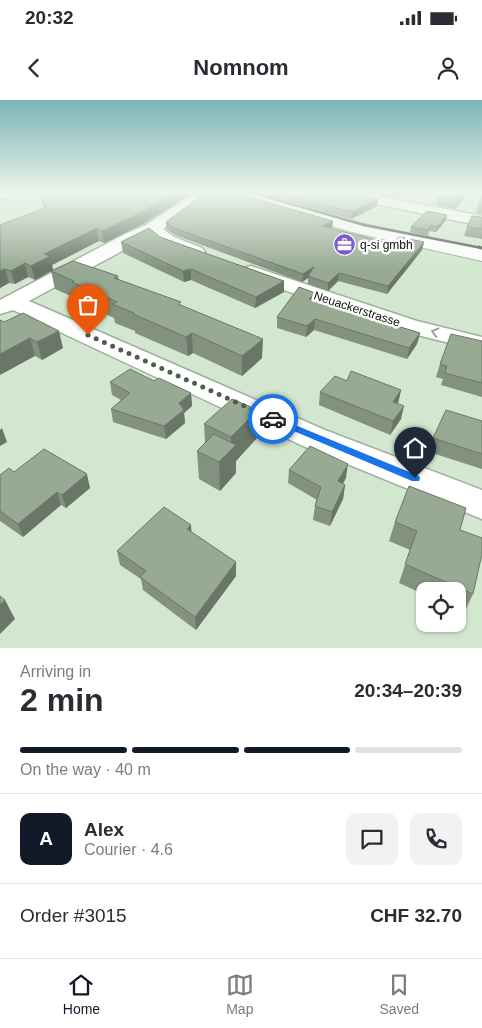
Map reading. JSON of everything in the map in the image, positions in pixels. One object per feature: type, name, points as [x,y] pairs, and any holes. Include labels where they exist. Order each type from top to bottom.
[{"type":"main road","points":[[318,219],[384,235],[482,254]]},
{"type":"street","points":[[6,305],[131,238],[152,229],[167,219]]},
{"type":"street","points":[[469,219],[482,221]]},
{"type":"street","name":"Neuackerstrasse","points":[[152,229],[168,242],[318,296],[409,326],[482,344]]},
{"type":"street","points":[[6,305],[314,438],[482,505]]},
{"type":"building","points":[[17,219],[128,219],[102,231],[97,228],[44,254],[50,256],[31,266],[25,263],[11,271],[5,269],[0,271],[0,225]]},
{"type":"building","points":[[171,219],[324,219],[333,221],[322,226],[392,244],[399,237],[424,242],[388,286],[339,273],[328,283],[308,276],[314,267],[303,274],[174,228],[166,222]]},
{"type":"building","points":[[419,219],[444,219],[437,227],[429,226],[429,230],[411,227]]},
{"type":"building","points":[[471,219],[482,219],[482,229],[467,227]]},
{"type":"building","points":[[149,228],[160,237],[284,281],[256,297],[191,269],[183,271],[121,242]]},
{"type":"building","points":[[73,261],[118,276],[114,278],[181,302],[178,304],[263,339],[242,356],[192,333],[186,337],[112,304],[117,302],[51,271]]},
{"type":"building","points":[[299,287],[315,293],[309,299],[420,333],[409,348],[315,319],[307,326],[277,317]]},
{"type":"building","points":[[23,313],[59,331],[37,342],[30,338],[0,354],[0,320],[4,322]]},
{"type":"building","points":[[451,334],[482,341],[482,383],[445,373],[447,366],[440,364]]},
{"type":"building","points":[[130,369],[154,381],[159,378],[191,393],[179,403],[184,410],[164,426],[111,409],[130,393],[110,382]]},
{"type":"building","points":[[351,371],[401,390],[393,402],[404,406],[393,421],[320,392],[335,376],[347,381]]},
{"type":"building","points":[[232,399],[258,410],[231,437],[204,424]]},
{"type":"building","points":[[446,410],[482,421],[482,454],[433,438]]},
{"type":"building","points":[[214,434],[236,445],[219,462],[197,451]]},
{"type":"building","points":[[310,446],[348,464],[338,481],[345,485],[332,512],[315,506],[321,487],[289,470]]},
{"type":"building","points":[[44,449],[87,474],[62,495],[57,492],[18,524],[0,511],[0,475],[9,468],[14,472]]},
{"type":"building","points":[[409,486],[466,508],[460,530],[482,538],[482,554],[473,594],[466,591],[466,582],[446,582],[405,564],[417,531],[395,522]]},
{"type":"building","points":[[164,507],[191,525],[187,529],[236,562],[195,617],[140,577],[146,571],[117,551]]},
{"type":"building","points":[[0,596],[5,600],[0,605]]},
{"type":"railway","points":[[342,219],[364,225],[482,248],[479,247]]},
{"type":"way so far","points":[[88,335],[273,419]]},
{"type":"place","name":"q-si gmbh","points":[[344,245]]},
{"type":"route","points":[[273,419],[314,438],[415,478]]}]
